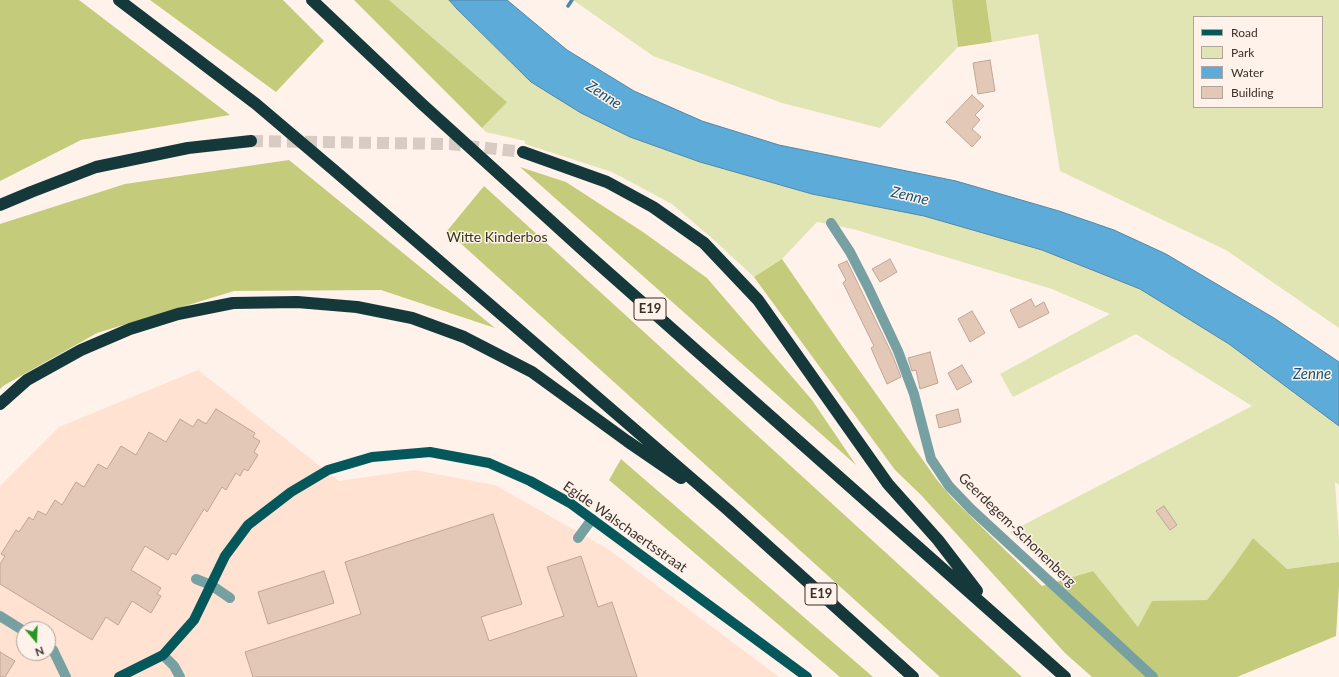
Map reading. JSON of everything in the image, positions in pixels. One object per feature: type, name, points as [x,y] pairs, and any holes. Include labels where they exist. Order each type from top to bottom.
[{"type":"highway","name":"E19","points":[[118,0],[269,114],[335,170],[728,510],[914,677]]},
{"type":"highway","name":"E19","points":[[312,0],[422,104],[579,246],[1065,677]]},
{"type":"highway","points":[[0,205],[96,167],[188,148],[251,141]]},
{"type":"highway","points":[[523,152],[607,182],[653,207],[704,243],[758,300],[888,484],[938,540],[993,613]]},
{"type":"highway","points":[[0,404],[28,380],[81,350],[130,329],[178,314],[233,303],[297,302],[357,307],[412,318],[449,331],[464,337],[532,372],[627,441],[728,510]]},
{"type":"main road","name":"Egide Walschaertsstraat","points":[[163,655],[194,620],[225,556],[248,525],[292,492],[328,470],[372,457],[430,452],[489,463],[530,481],[570,502],[807,677]]},
{"type":"main road","points":[[119,677],[163,655]]},
{"type":"street","name":"Geerdegem-Schonenberg","points":[[831,224],[850,252],[898,351],[914,394],[931,459],[949,486],[971,509],[1153,677]]},
{"type":"street","points":[[578,538],[592,519]]},
{"type":"street","points":[[196,579],[212,584],[230,598]]},
{"type":"street","points":[[0,616],[16,626]]},
{"type":"street","points":[[163,655],[174,666],[180,677]]},
{"type":"street","points":[[56,656],[66,677]]},
{"type":"shaded area","points":[[198,370],[339,481],[415,470],[495,485],[608,549],[779,677],[0,677],[0,486],[59,427]]},
{"type":"green space","points":[[0,0],[79,0],[230,115],[81,140],[0,181]]},
{"type":"green space","points":[[150,0],[283,0],[324,41],[276,92]]},
{"type":"green space","points":[[354,0],[389,0],[507,102],[482,128]]},
{"type":"green space","points":[[389,0],[449,0],[531,82],[630,137],[700,162],[812,194],[924,216],[1042,250],[1140,289],[1229,344],[1339,426],[1339,485],[1335,482],[1339,562],[1287,569],[1253,538],[1207,600],[1152,602],[1138,628],[1093,571],[1062,580],[1010,532],[1252,406],[1136,334],[1013,397],[1000,374],[1110,314],[1052,289],[853,229],[817,222],[782,259],[754,277],[672,204],[612,172],[525,144],[525,141],[486,132],[482,128],[506,101]]},
{"type":"green space","points":[[573,0],[952,0],[958,47],[880,128],[782,103],[653,56]]},
{"type":"green space","points":[[952,0],[986,0],[992,42],[958,47]]},
{"type":"green space","points":[[986,0],[1339,0],[1339,328],[1226,250],[1060,171],[1038,34],[992,42]]},
{"type":"green space","points":[[289,160],[495,328],[381,290],[234,291],[97,333],[0,389],[0,224],[125,184]]},
{"type":"green space","points":[[520,167],[566,182],[643,232],[707,278],[812,400],[856,465]]},
{"type":"green space","name":"Witte Kinderbos","points":[[484,186],[1022,677],[940,677],[447,231]]},
{"type":"green space","points":[[782,259],[937,480],[954,500],[1042,586],[1093,571],[1138,627],[1152,601],[1207,600],[1253,538],[1287,569],[1339,562],[1336,636],[1237,677],[1092,677],[1065,653],[921,495],[895,470],[754,277]]},
{"type":"green space","points":[[621,459],[873,677],[840,677],[609,480]]},
{"type":"water","name":"Zenne","points":[[449,0],[507,0],[567,50],[634,91],[702,121],[779,145],[956,181],[1059,211],[1114,230],[1166,254],[1274,318],[1339,362],[1339,426],[1229,344],[1140,289],[1042,250],[924,216],[812,194],[700,162],[630,137],[581,113],[531,82]]},
{"type":"building","points":[[990,60],[995,91],[978,94],[973,63]]},
{"type":"building","points":[[972,95],[984,106],[975,115],[980,120],[972,129],[981,137],[972,147],[946,122]]},
{"type":"building","points":[[890,259],[897,272],[880,282],[872,269]]},
{"type":"building","points":[[847,261],[892,354],[901,377],[887,384],[871,348],[874,346],[843,283],[846,280],[838,265]]},
{"type":"building","points":[[1031,299],[1035,307],[1044,302],[1049,313],[1019,328],[1010,310]]},
{"type":"building","points":[[972,311],[985,333],[970,342],[958,319]]},
{"type":"building","points":[[930,352],[938,383],[920,389],[916,370],[912,371],[908,358]]},
{"type":"building","points":[[962,365],[972,382],[957,390],[948,373]]},
{"type":"building","points":[[216,409],[255,433],[253,437],[260,441],[254,452],[258,455],[248,471],[244,469],[240,476],[236,473],[226,490],[222,487],[207,512],[204,509],[176,555],[172,553],[168,560],[145,546],[131,570],[161,588],[157,594],[161,596],[151,613],[132,601],[118,625],[106,617],[92,640],[0,584],[0,564],[5,556],[1,554],[16,530],[19,532],[29,517],[33,520],[38,511],[46,515],[55,500],[62,505],[76,482],[84,487],[98,464],[107,469],[121,446],[136,455],[149,432],[166,442],[180,419],[193,427],[198,419],[206,424]]},
{"type":"building","points":[[958,409],[961,422],[939,428],[936,415]]},
{"type":"building","points":[[1164,506],[1177,525],[1170,530],[1156,511]]},
{"type":"building","points":[[493,514],[522,604],[481,617],[489,641],[564,616],[547,567],[581,556],[598,607],[612,602],[637,677],[253,677],[245,652],[361,614],[345,562]]},
{"type":"building","points":[[324,571],[334,603],[268,624],[258,592]]},
{"type":"building","points":[[0,652],[15,661],[5,677],[0,677]]},
{"type":"waterway","points":[[568,6],[572,0]]},
{"type":"tunnel","points":[[251,141],[450,144],[523,152]]}]
